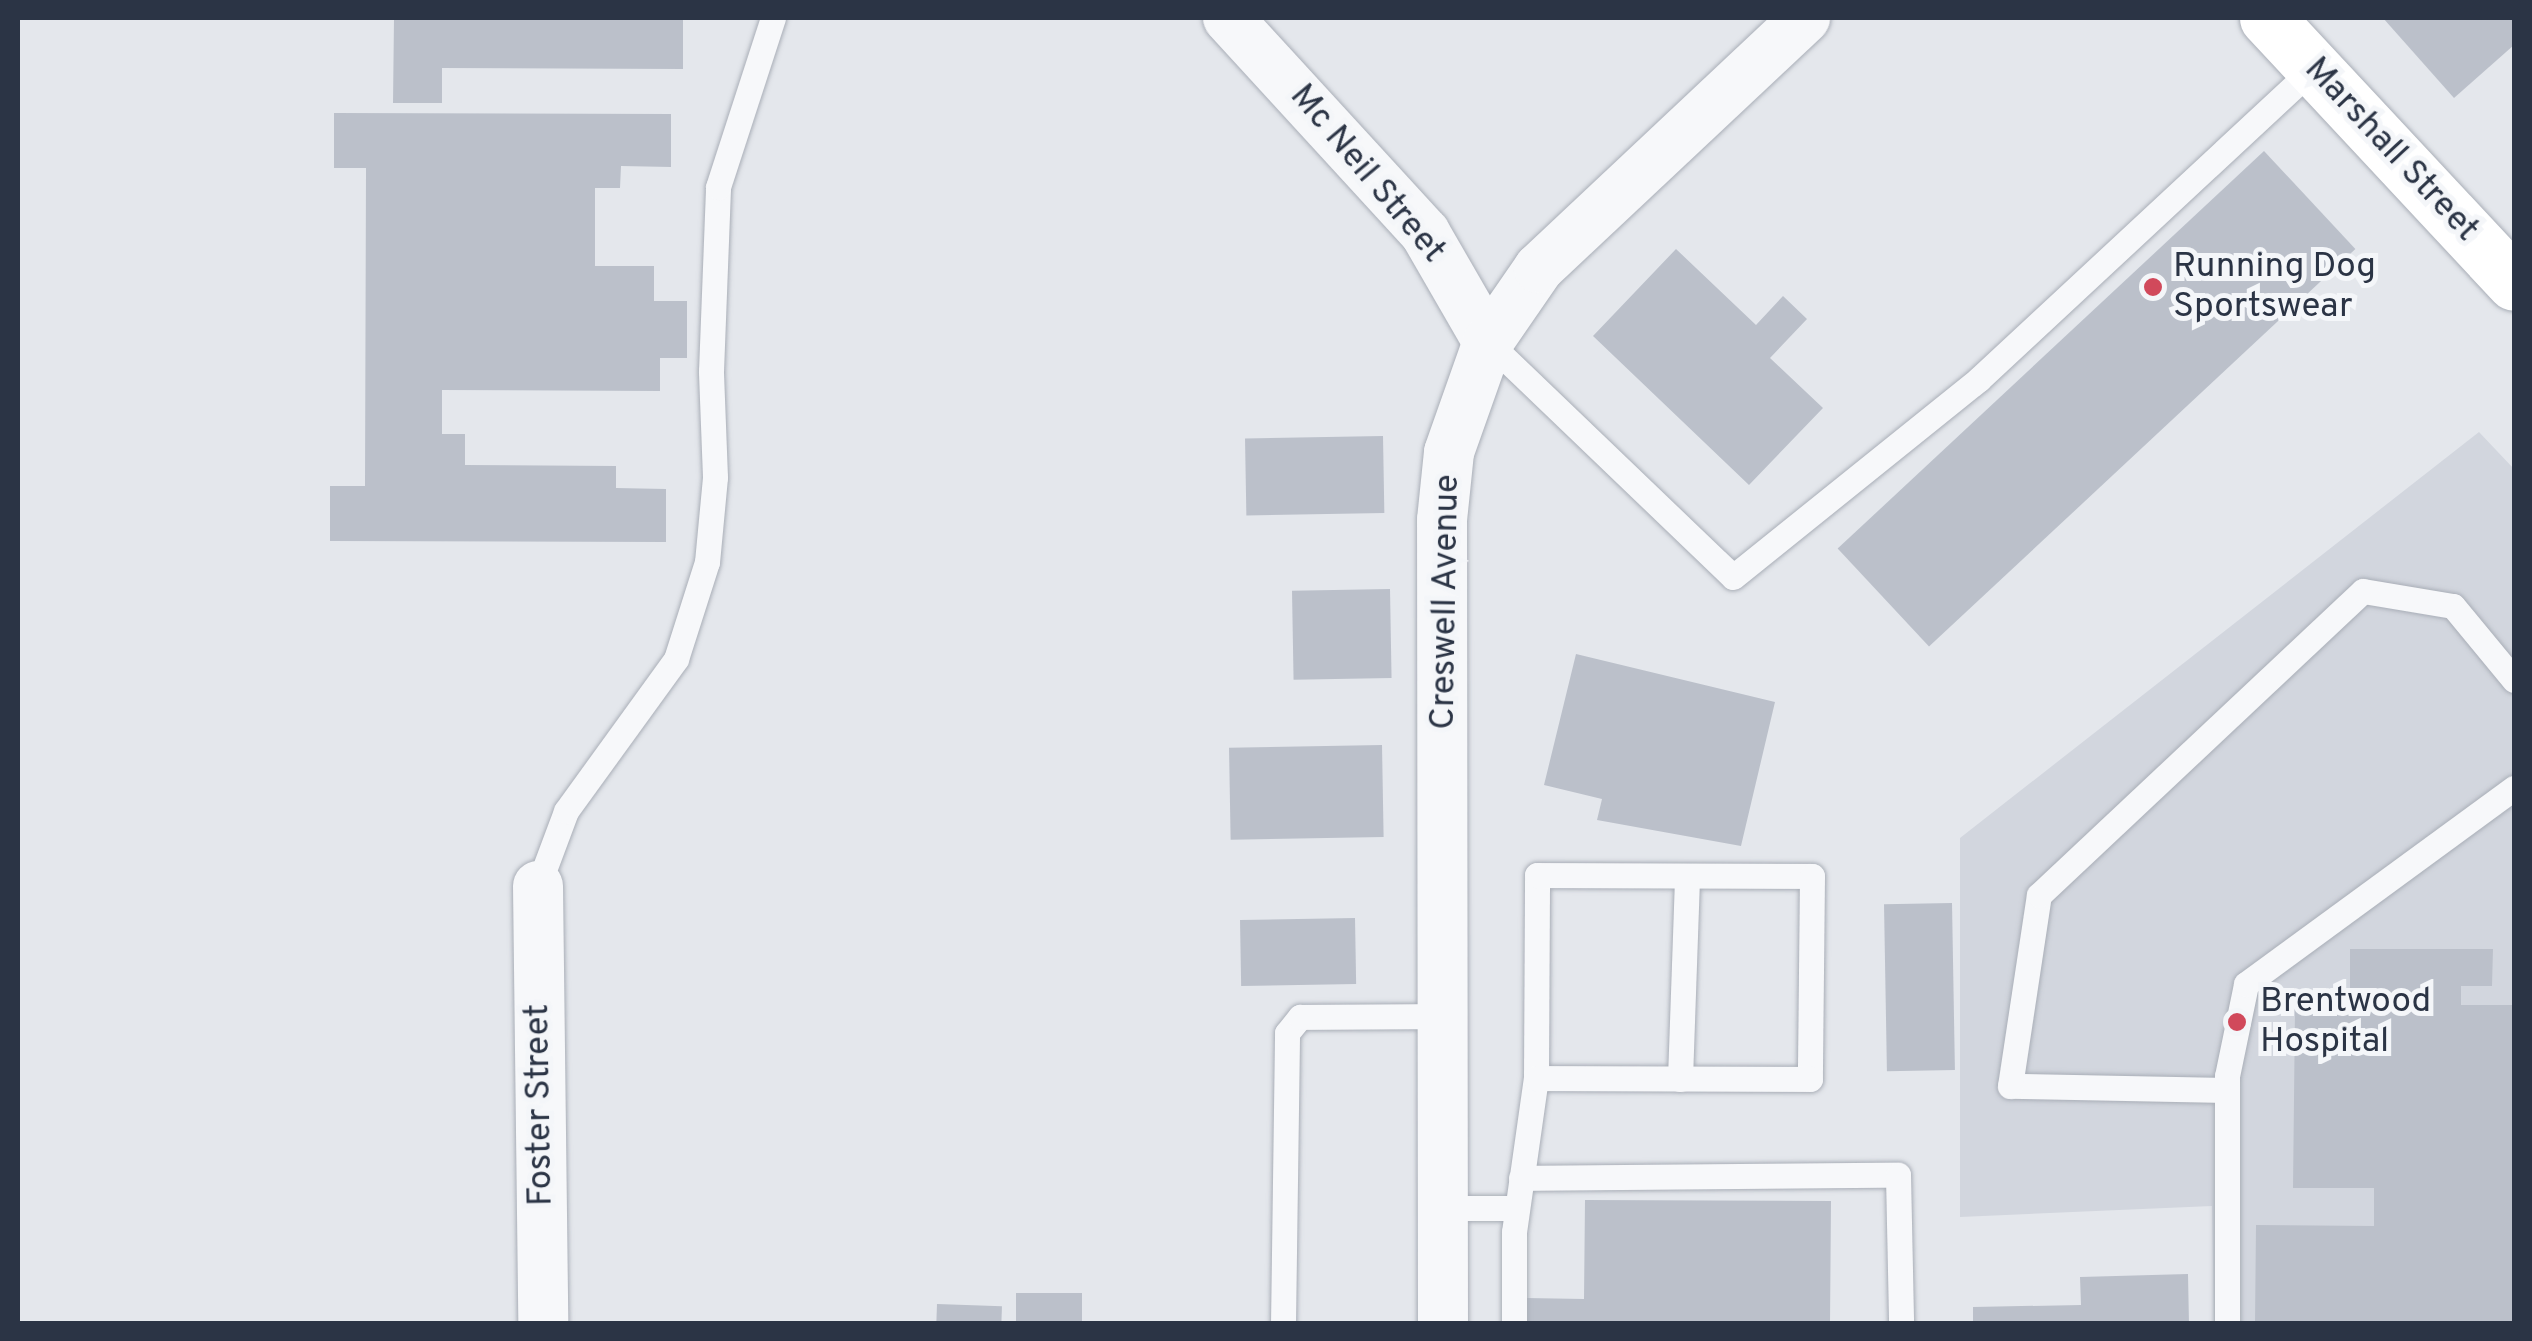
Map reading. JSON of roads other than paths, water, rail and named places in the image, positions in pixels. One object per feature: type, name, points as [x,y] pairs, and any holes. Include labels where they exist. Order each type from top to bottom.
[{"type":"street","name":"Mc Neil Street","points":[[1228,18],[1426,233],[1488,342]]},
{"type":"street","name":"Creswell Avenue","points":[[1443,1324],[1442,520],[1449,452],[1488,342],[1539,268],[1805,18]]},
{"type":"street","name":"Marshall Street","points":[[2267,18],[2514,283]]},
{"type":"street","name":"Foster Street","points":[[538,886],[543,1324]]},
{"type":"lane","points":[[538,886],[566,811],[676,659],[707,562],[715,478],[711,372],[718,187],[773,18]]},
{"type":"lane","points":[[1488,342],[1733,577],[1979,379],[2314,68]]},
{"type":"lane","points":[[2226,1090],[2010,1086],[2039,894],[2363,591],[2453,606],[2514,680]]},
{"type":"lane","points":[[2227,1324],[2226,1090],[2246,984],[2514,788]]},
{"type":"lane","points":[[1514,1324],[1517,1208],[1536,1078],[1537,875],[1812,876],[1810,1080],[1536,1078]]},
{"type":"lane","points":[[1680,1079],[1687,876]]},
{"type":"lane","points":[[1282,1324],[1287,1033],[1300,1017],[1443,1016]]},
{"type":"lane","points":[[1522,1178],[1898,1175],[1901,1324]]},
{"type":"lane","points":[[1443,1208],[1517,1208]]},
{"type":"place","name":"Running Dog Sportswear","points":[[2153,287]]},
{"type":"place","name":"Brentwood Hospital","points":[[2237,1022]]}]
